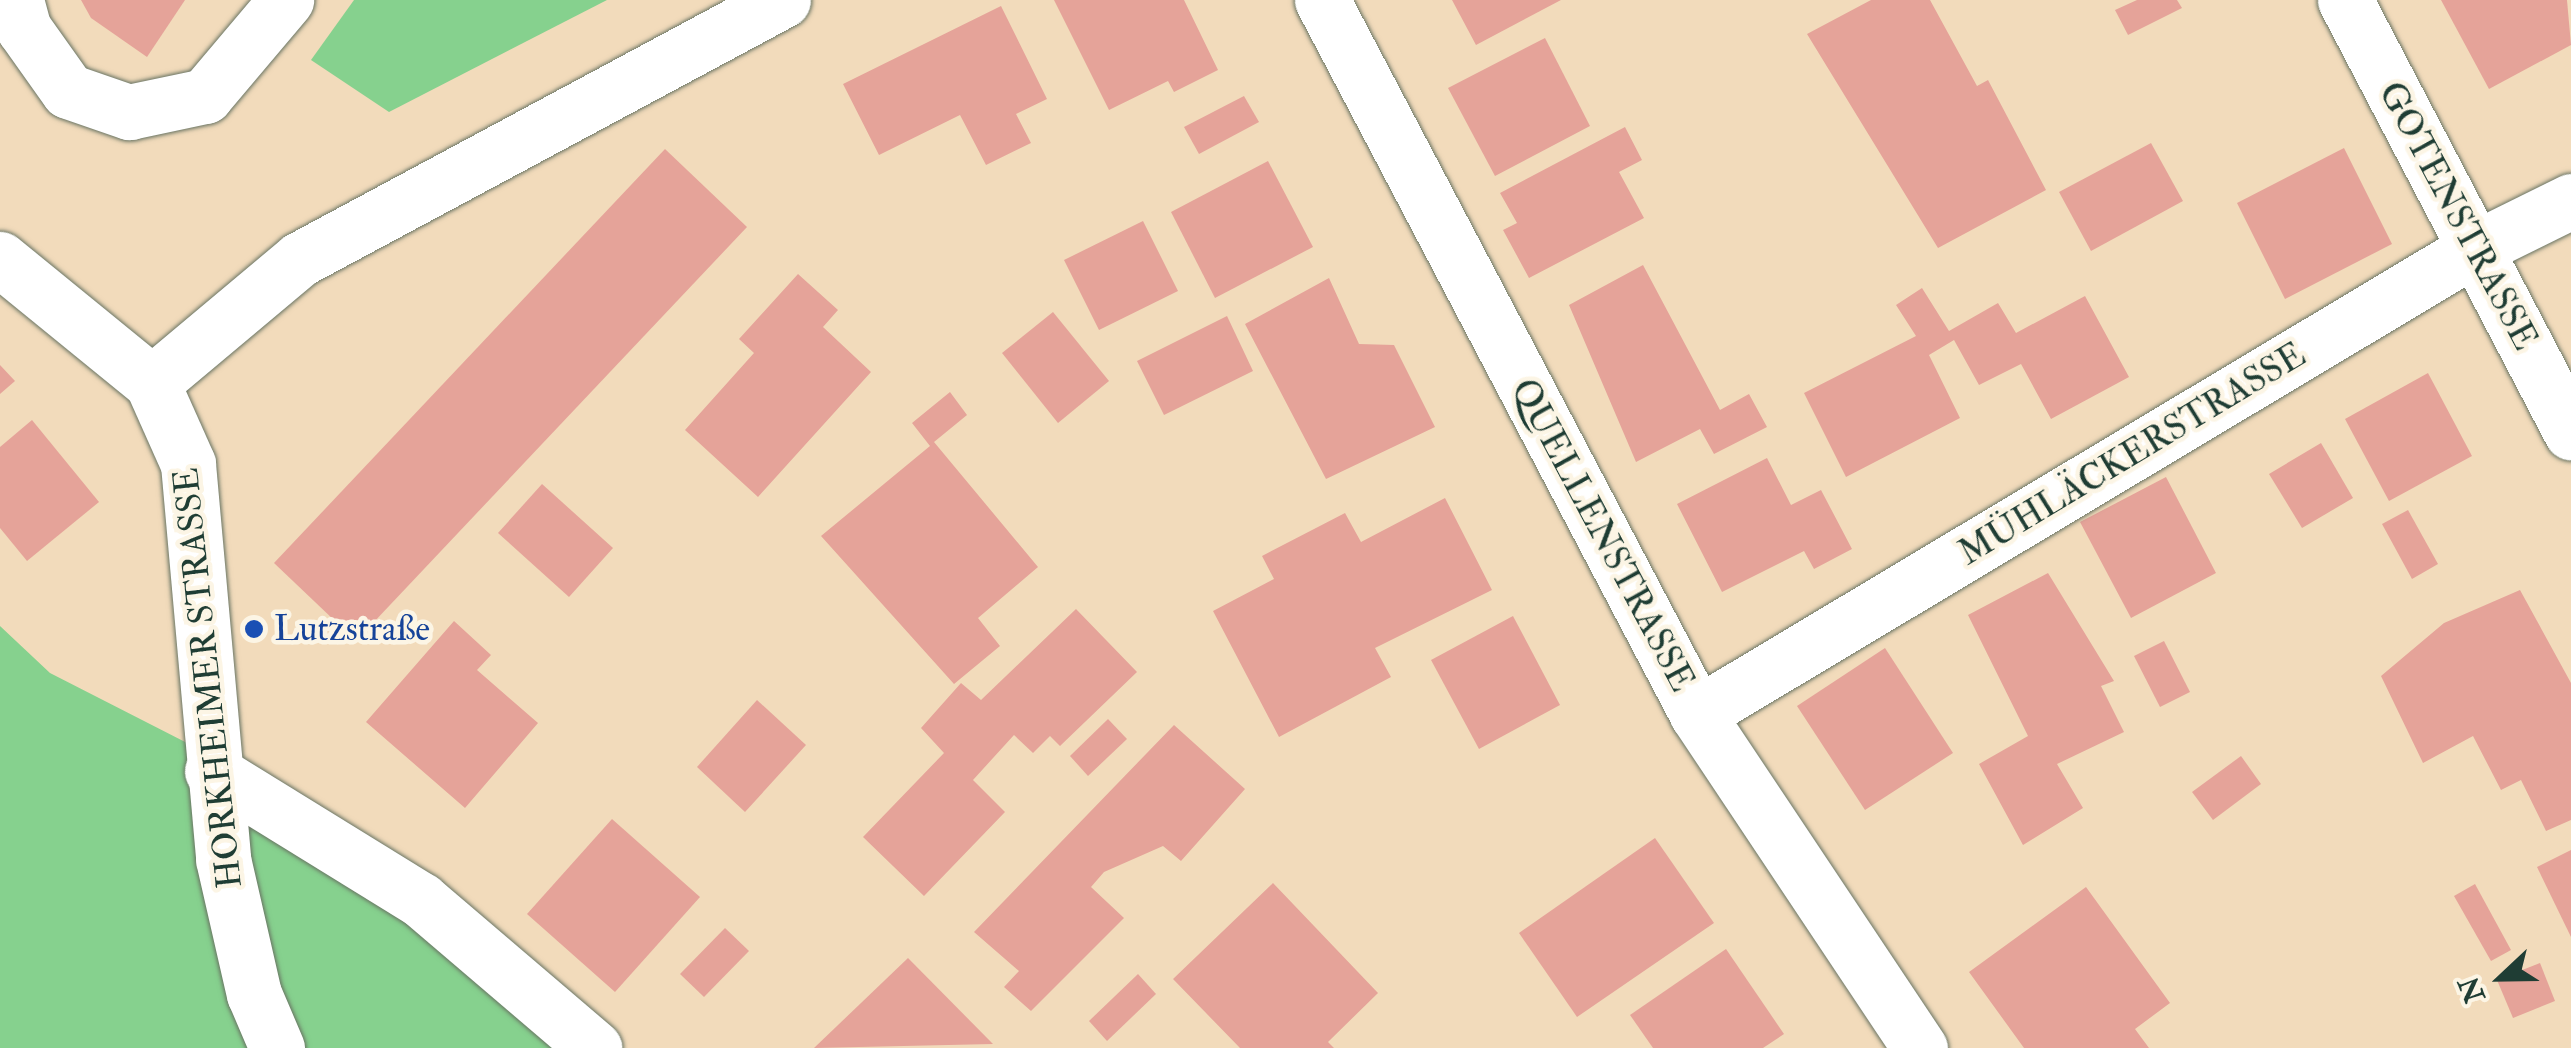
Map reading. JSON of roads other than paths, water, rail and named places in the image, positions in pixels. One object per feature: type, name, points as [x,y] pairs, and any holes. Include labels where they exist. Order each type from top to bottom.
[{"type":"street","points":[[16,0],[24,29],[68,91],[128,112],[205,96],[286,0]]},
{"type":"street","points":[[152,383],[300,259],[783,0]]},
{"type":"street","name":"QUELLENSTRASSE","points":[[1322,0],[1697,714],[1920,1048]]},
{"type":"street","name":"GOTENSTRASSE","points":[[2344,0],[2571,432]]},
{"type":"street","name":"MÜHLÄCKERSTRASSE","points":[[1697,714],[2476,248],[2571,201]]},
{"type":"street","name":"HORKHEIMER STRASSE","points":[[0,259],[152,383],[188,464],[212,771],[254,994],[277,1048]]},
{"type":"street","points":[[212,771],[421,900],[594,1048]]},
{"type":"place","name":"Lutzstraße","points":[[254,629]]}]
